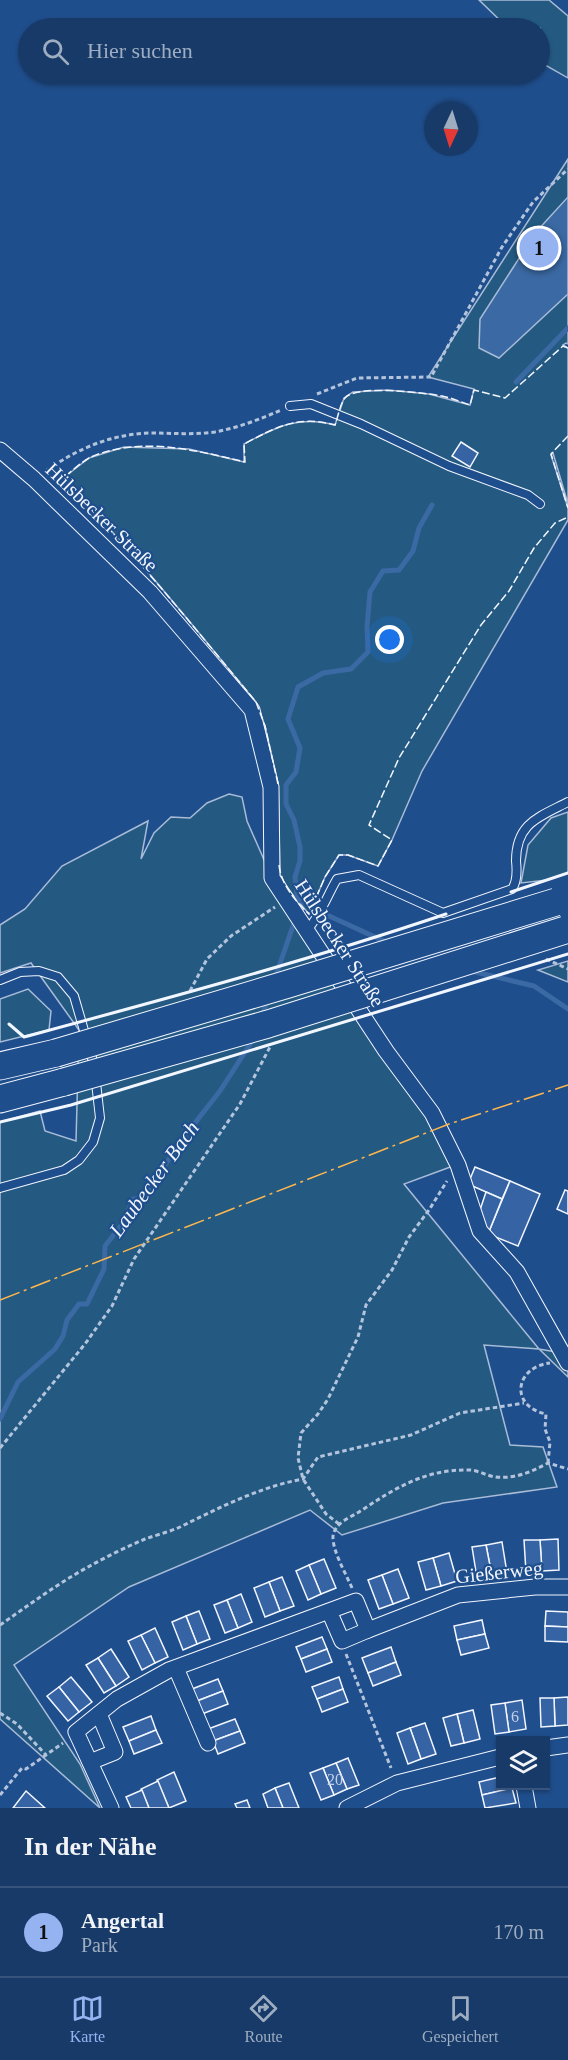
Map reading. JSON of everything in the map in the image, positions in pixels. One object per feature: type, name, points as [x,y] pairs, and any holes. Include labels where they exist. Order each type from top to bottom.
[{"type":"highway","points":[[0,1066],[56,1053],[562,900]]},
{"type":"highway","points":[[0,1099],[268,1024],[567,930]]},
{"type":"street","name":"Hülsbecker Straße","points":[[0,450],[34,479],[150,592],[252,710],[271,787],[272,878],[311,925],[386,1051],[432,1113],[458,1165],[480,1231],[516,1272],[562,1362]]},
{"type":"street","name":"Gießerweg","points":[[342,1641],[458,1595],[535,1587],[568,1587]]},
{"type":"street","points":[[111,1808],[76,1732],[117,1699],[176,1668],[356,1601],[368,1630]]},
{"type":"street","points":[[329,1611],[342,1641]]},
{"type":"street","points":[[176,1668],[208,1743]]},
{"type":"street","points":[[90,1762],[115,1752],[99,1714]]},
{"type":"street","points":[[550,1747],[568,1745]]},
{"type":"street","points":[[347,1808],[365,1804],[397,1783],[496,1758]]},
{"type":"street","points":[[525,1790],[528,1808]]},
{"type":"lane","points":[[291,406],[311,404],[362,424],[449,466],[528,495],[540,504]]},
{"type":"lane","points":[[311,925],[337,879],[359,875],[443,913],[512,889],[515,886],[517,869],[516,851],[525,827],[568,802]]},
{"type":"lane","points":[[0,980],[20,972],[39,972],[58,977],[74,996],[94,1065],[100,1118],[93,1142],[79,1160],[64,1170],[0,1188]]},
{"type":"path","points":[[34,479],[60,461],[90,445],[115,437],[149,433],[217,432],[267,416],[357,378],[431,377],[502,247],[534,202],[568,169]]},
{"type":"path","points":[[0,1448],[85,1344],[112,1306],[134,1259],[240,1104],[272,1041]]},
{"type":"path","points":[[339,1524],[326,1514],[303,1479],[298,1458],[301,1433],[328,1399],[358,1337],[366,1305],[392,1270],[409,1237],[458,1165]]},
{"type":"path","points":[[548,1463],[550,1442],[544,1429],[546,1414],[533,1412],[524,1402],[520,1389],[526,1373],[539,1365],[562,1362]]},
{"type":"path","points":[[0,1625],[47,1592],[87,1568],[145,1539],[176,1529],[211,1511],[282,1483],[303,1479],[318,1457],[411,1435],[460,1413],[524,1402]]},
{"type":"path","points":[[356,1601],[335,1548],[333,1535],[339,1524],[410,1481],[470,1470],[496,1477],[526,1474],[548,1463],[568,1469]]},
{"type":"path","points":[[342,1641],[397,1783]]},
{"type":"path","points":[[0,1713],[17,1724],[46,1755]]},
{"type":"path","points":[[0,1795],[22,1768],[27,1769],[76,1732]]},
{"type":"shaded area","points":[[479,0],[549,0],[568,16],[568,78],[550,68],[550,18],[498,18]]},
{"type":"shaded area","points":[[568,159],[568,344],[563,345],[568,348],[568,504],[553,453],[551,455],[568,508],[568,520],[422,771],[378,866],[348,855],[339,855],[325,877],[309,914],[288,889],[280,875],[278,783],[265,726],[256,702],[138,560],[62,479],[89,458],[124,447],[189,449],[244,462],[244,444],[267,432],[298,422],[310,421],[335,425],[344,398],[353,392],[388,390],[429,394],[470,405],[474,389],[428,377]]},
{"type":"shaded area","points":[[568,197],[568,294],[499,358],[479,348],[480,319],[536,232]]},
{"type":"shaded area","points":[[229,794],[242,797],[247,821],[272,878],[430,1118],[453,1166],[404,1184],[539,1349],[484,1345],[510,1445],[543,1447],[557,1487],[443,1503],[342,1535],[310,1510],[129,1587],[14,1665],[80,1764],[100,1808],[0,1719],[0,1122],[40,1111],[45,1131],[76,1141],[79,1030],[31,963],[0,973],[0,925],[25,909],[62,866],[148,821],[141,859],[154,833],[171,817],[190,818],[207,803]]},
{"type":"shaded area","points":[[568,812],[568,873],[547,880],[521,883],[528,845],[551,818]]},
{"type":"shaded area","points":[[568,961],[568,982],[538,970]]},
{"type":"shaded area","points":[[28,989],[51,1011],[49,1030],[0,1042],[0,999]]},
{"type":"shaded area","points":[[539,1349],[568,1354],[568,1377]]},
{"type":"building","points":[[461,442],[478,453],[470,467],[452,456]]},
{"type":"building","points":[[475,1167],[510,1181],[502,1199],[468,1184]]},
{"type":"building","points":[[510,1181],[540,1194],[518,1246],[488,1234]]},
{"type":"building","points":[[565,1190],[568,1191],[568,1214],[557,1209]]},
{"type":"building","points":[[486,1192],[502,1199],[488,1234],[478,1216]]},
{"type":"building","points":[[558,1539],[559,1570],[542,1571],[540,1540]]},
{"type":"building","points":[[524,1540],[540,1540],[542,1571],[526,1572]]},
{"type":"building","points":[[502,1542],[507,1573],[492,1576],[486,1545]]},
{"type":"building","points":[[486,1545],[492,1576],[477,1578],[472,1547]]},
{"type":"building","points":[[449,1553],[457,1581],[441,1586],[433,1558]]},
{"type":"building","points":[[433,1558],[441,1586],[426,1590],[418,1562]]},
{"type":"building","points":[[324,1559],[336,1588],[321,1594],[309,1565]]},
{"type":"building","points":[[309,1565],[321,1594],[308,1600],[296,1571]]},
{"type":"building","points":[[398,1569],[409,1598],[393,1604],[382,1575]]},
{"type":"building","points":[[382,1575],[393,1604],[379,1609],[368,1580]]},
{"type":"building","points":[[282,1577],[294,1606],[280,1611],[269,1582]]},
{"type":"building","points":[[269,1582],[280,1611],[265,1617],[254,1588]]},
{"type":"building","points":[[241,1594],[252,1622],[238,1628],[227,1600]]},
{"type":"building","points":[[227,1600],[238,1628],[225,1633],[214,1605]]},
{"type":"building","points":[[199,1611],[210,1639],[197,1644],[186,1616]]},
{"type":"building","points":[[546,1611],[568,1612],[568,1627],[545,1626]]},
{"type":"building","points":[[186,1616],[197,1644],[183,1650],[172,1622]]},
{"type":"building","points":[[482,1620],[485,1634],[457,1640],[454,1626]]},
{"type":"building","points":[[545,1626],[568,1627],[568,1642],[545,1641]]},
{"type":"building","points":[[155,1628],[168,1657],[155,1663],[141,1635]]},
{"type":"building","points":[[485,1634],[489,1648],[461,1655],[457,1640]]},
{"type":"building","points":[[141,1635],[155,1663],[142,1670],[128,1641]]},
{"type":"building","points":[[322,1637],[327,1649],[301,1659],[296,1647]]},
{"type":"building","points":[[391,1647],[396,1662],[368,1673],[362,1658]]},
{"type":"building","points":[[111,1649],[129,1677],[116,1686],[98,1658]]},
{"type":"building","points":[[327,1649],[332,1662],[306,1672],[301,1659]]},
{"type":"building","points":[[98,1658],[116,1686],[104,1693],[86,1665]]},
{"type":"building","points":[[396,1662],[401,1675],[373,1686],[368,1673]]},
{"type":"building","points":[[71,1677],[92,1702],[79,1712],[59,1687]]},
{"type":"building","points":[[339,1677],[343,1689],[317,1699],[312,1687]]},
{"type":"building","points":[[218,1679],[223,1691],[197,1701],[192,1689]]},
{"type":"building","points":[[59,1687],[79,1712],[68,1721],[47,1696]]},
{"type":"building","points":[[343,1689],[348,1702],[322,1712],[317,1699]]},
{"type":"building","points":[[223,1691],[228,1704],[202,1714],[197,1701]]},
{"type":"building","points":[[568,1697],[568,1725],[555,1726],[554,1698]]},
{"type":"building","points":[[540,1698],[554,1698],[555,1726],[541,1727]]},
{"type":"building","points":[[522,1700],[526,1729],[509,1732],[505,1703]]},
{"type":"building","points":[[505,1703],[509,1732],[495,1734],[491,1705]]},
{"type":"building","points":[[473,1710],[480,1739],[464,1743],[457,1714]]},
{"type":"building","points":[[457,1714],[464,1743],[451,1746],[443,1718]]},
{"type":"building","points":[[151,1716],[156,1730],[129,1741],[123,1727]]},
{"type":"building","points":[[235,1719],[240,1731],[213,1741],[208,1729]]},
{"type":"building","points":[[425,1723],[436,1754],[421,1759],[410,1728]]},
{"type":"building","points":[[410,1728],[421,1759],[408,1764],[397,1733]]},
{"type":"building","points":[[156,1730],[162,1743],[134,1754],[129,1741]]},
{"type":"building","points":[[240,1731],[245,1743],[218,1754],[213,1741]]},
{"type":"building","points":[[348,1758],[359,1785],[347,1789],[336,1763]]},
{"type":"building","points":[[336,1763],[347,1789],[334,1795],[323,1768]]},
{"type":"building","points":[[323,1768],[334,1795],[321,1800],[310,1773]]},
{"type":"building","points":[[174,1772],[186,1801],[169,1808],[157,1780]]},
{"type":"building","points":[[496,1778],[496,1790],[503,1790],[482,1795],[479,1782]]},
{"type":"building","points":[[158,1781],[169,1808],[149,1808],[141,1789]]},
{"type":"building","points":[[289,1783],[299,1808],[283,1808],[275,1788]]},
{"type":"building","points":[[275,1788],[283,1808],[268,1808],[263,1794]]},
{"type":"building","points":[[142,1790],[149,1808],[131,1808],[126,1797]]},
{"type":"building","points":[[513,1790],[516,1803],[485,1808],[482,1795]]},
{"type":"building","points":[[26,1791],[45,1808],[13,1808]]},
{"type":"building","points":[[247,1800],[250,1808],[237,1808],[235,1804]]},
{"type":"waterway","name":"Laubecker Bach","points":[[516,382],[568,328]]},
{"type":"waterway","name":"Laubecker Bach","points":[[298,904],[295,877],[300,861],[300,847],[294,820],[286,804],[286,785],[296,772],[300,748],[288,719],[298,687],[323,673],[351,669],[368,652],[367,627],[370,592],[383,571],[399,570],[413,551],[419,528],[432,505]]},
{"type":"waterway","points":[[299,899],[314,909],[388,943]]},
{"type":"waterway","name":"Laubecker Bach","points":[[275,978],[294,923]]},
{"type":"waterway","points":[[471,971],[534,986],[568,1009]]},
{"type":"waterway","name":"Laubecker Bach","points":[[261,1018],[268,999]]},
{"type":"waterway","name":"Laubecker Bach","points":[[0,1419],[18,1382],[55,1349],[63,1336],[67,1320],[79,1304],[87,1304],[104,1269],[105,1246],[123,1223],[133,1199],[143,1199],[180,1142],[220,1091],[254,1038]]},
{"type":"fence","points":[[278,784],[265,726],[256,702],[137,560],[62,479],[91,457],[129,447],[168,447],[245,462],[244,444],[288,424],[310,421],[335,425],[345,398],[362,391],[421,393],[446,397],[470,405],[474,390],[505,398],[563,346],[568,348]]},
{"type":"fence","points":[[568,436],[551,454],[568,508]]},
{"type":"fence","points":[[279,865],[290,892],[309,914],[325,877],[339,855],[348,855],[378,866],[392,840],[369,825],[399,758],[481,625],[509,591],[534,548],[555,523],[568,517]]},
{"type":"wall","points":[[511,892],[568,873]]},
{"type":"wall","points":[[9,1024],[24,1037],[289,964],[446,914]]},
{"type":"wall","points":[[0,1122],[71,1105],[568,954]]},
{"type":"power","points":[[0,1300],[449,1124],[568,1085]]},
{"type":"place","name":"Angertal","points":[[539,248]]}]
